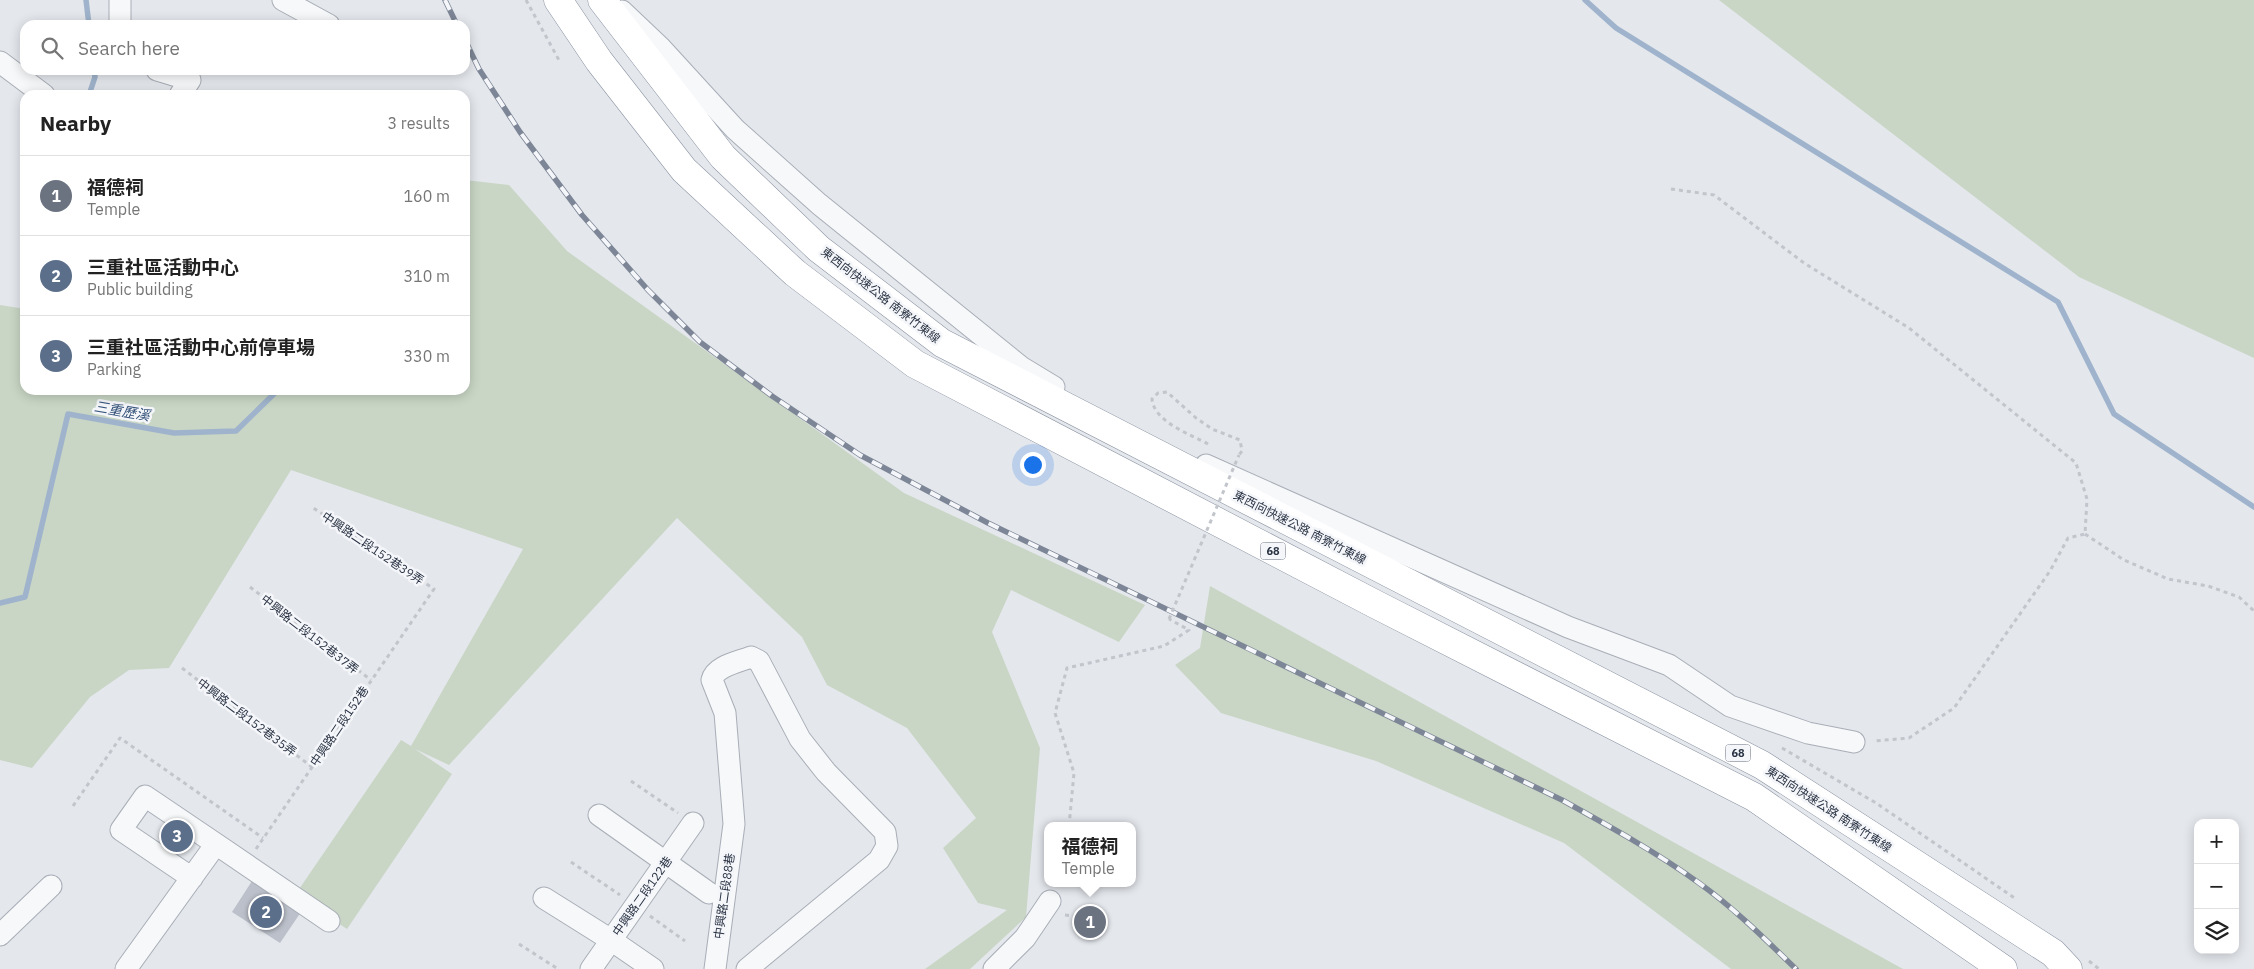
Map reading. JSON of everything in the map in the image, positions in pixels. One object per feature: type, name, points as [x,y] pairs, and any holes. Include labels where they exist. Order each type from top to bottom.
[{"type":"highway","name":"68","points":[[558,0],[599,61],[684,170],[795,273],[915,364],[1375,604],[1754,797],[2003,969]]},
{"type":"highway","name":"東西向快速公路 南寮竹東線","points":[[602,0],[723,157],[820,249],[942,343],[1762,765],[2053,953],[2068,969]]},
{"type":"lane","points":[[120,0],[120,20]]},
{"type":"lane","points":[[283,0],[320,20]]},
{"type":"lane","points":[[612,0],[660,47],[735,130],[819,204],[1021,367],[1085,406],[1228,475],[1568,627],[1669,666],[1730,706],[1808,733],[1854,742]]},
{"type":"lane","points":[[0,62],[37,90]]},
{"type":"lane","points":[[174,75],[190,80],[183,90]]},
{"type":"lane","name":"中興路二段88巷","points":[[714,969],[734,824],[725,714],[712,680],[713,675],[723,668],[750,657],[756,658],[767,674],[800,739],[826,772],[885,832],[887,846],[879,860],[747,969]]},
{"type":"lane","points":[[192,878],[121,830],[145,796],[330,921]]},
{"type":"lane","points":[[599,815],[709,892]]},
{"type":"lane","name":"中興路二段122巷","points":[[591,969],[694,823]]},
{"type":"lane","points":[[126,969],[216,844]]},
{"type":"lane","points":[[0,935],[52,886]]},
{"type":"lane","points":[[544,898],[653,969]]},
{"type":"lane","points":[[994,969],[1025,938],[1050,901]]},
{"type":"path","points":[[526,0],[560,62]]},
{"type":"path","points":[[1671,189],[1714,195],[1804,263],[1909,328],[2076,463],[2087,499],[2085,534]]},
{"type":"path","points":[[1069,822],[1074,773],[1055,714],[1068,668],[1164,646],[1189,630],[1169,619],[1242,451],[1240,440],[1212,429],[1196,418],[1167,392],[1158,393],[1152,399],[1152,408],[1162,418],[1214,448]]},
{"type":"path","points":[[1228,456],[1244,463]]},
{"type":"path","name":"中興路二段152巷39弄","points":[[312,507],[434,589]]},
{"type":"path","points":[[1854,742],[1909,738],[1954,708],[2050,571],[2068,538],[2085,534],[2124,560],[2168,579],[2208,586],[2239,597],[2254,610]]},
{"type":"path","name":"中興路二段152巷37弄","points":[[250,587],[371,680]]},
{"type":"path","name":"中興路二段152巷","points":[[246,864],[434,589]]},
{"type":"path","name":"中興路二段152巷35弄","points":[[182,668],[312,766]]},
{"type":"path","points":[[632,781],[694,823]]},
{"type":"path","points":[[571,862],[685,941]]},
{"type":"path","points":[[519,944],[558,969]]},
{"type":"green space","points":[[1719,0],[2254,0],[2254,358],[2079,277]]},
{"type":"green space","points":[[470,181],[509,185],[567,251],[904,493],[1145,605],[1119,642],[1011,590],[992,632],[1040,748],[1026,917],[970,969],[925,969],[1007,910],[978,903],[943,848],[976,818],[907,728],[827,685],[802,637],[677,518],[449,765],[415,749],[452,774],[347,929],[295,895],[401,740],[411,746],[523,549],[291,470],[169,668],[129,670],[90,697],[32,768],[0,760],[0,305],[20,308],[20,395],[470,395]]},
{"type":"green space","points":[[1210,586],[1903,969],[1731,969],[1564,843],[1376,761],[1221,713],[1175,665],[1200,648]]},
{"type":"building","points":[[252,881],[301,912],[280,943],[232,912]]},
{"type":"building","points":[[1079,916],[1100,916],[1100,928],[1080,928]]},
{"type":"waterway","name":"三重歷溪","points":[[86,0],[88,20]]},
{"type":"waterway","points":[[1585,0],[1616,28],[2058,302],[2114,414],[2254,507]]},
{"type":"waterway","name":"三重歷溪","points":[[91,90],[95,75]]},
{"type":"waterway","name":"三重歷溪","points":[[0,603],[25,597],[68,414],[174,433],[236,431],[273,395]]},
{"type":"railway","points":[[445,0],[455,20]]},
{"type":"railway","points":[[470,50],[479,69],[520,132],[582,215],[648,290],[700,342],[772,396],[860,455],[988,523],[1562,800],[1683,872],[1725,903],[1796,969]]},
{"type":"place","name":"三重社區活動中心前停車場","points":[[177,836]]},
{"type":"place","name":"三重社區活動中心","points":[[266,912]]},
{"type":"place","name":"福德祠","points":[[1090,922]]}]
